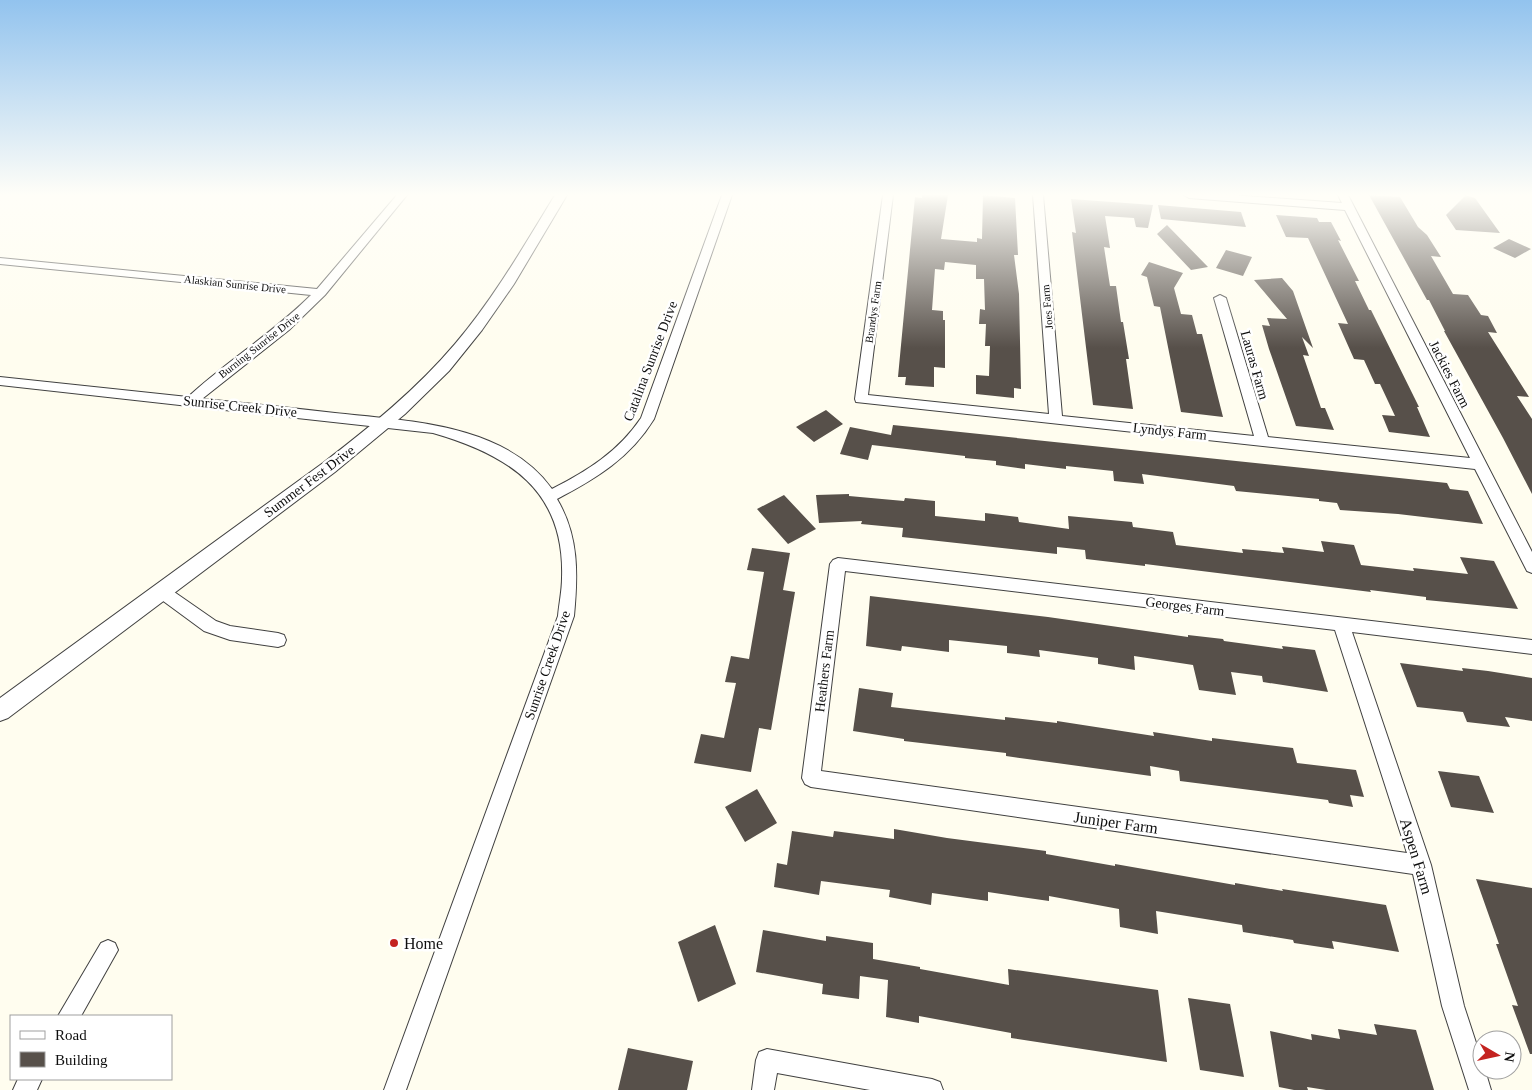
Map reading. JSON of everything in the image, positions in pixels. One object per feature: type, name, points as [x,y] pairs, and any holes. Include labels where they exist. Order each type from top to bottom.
[{"type":"street","name":"Burning Sunrise Drive","points":[[192,401],[219,376],[284,327],[321,293],[360,246]]},
{"type":"street","name":"Summer Fest Drive","points":[[0,711],[331,466],[386,422],[442,368],[481,323],[530,246]]},
{"type":"street","name":"Catalina Sunrise Drive","points":[[550,496],[624,452],[637,435],[647,419],[709,246]]},
{"type":"street","name":"Brandys Farm","points":[[861,399],[881,246]]},
{"type":"street","name":"Joes Farm","points":[[1042,246],[1056,419]]},
{"type":"street","name":"Jackies Farm","points":[[1368,246],[1532,567]]},
{"type":"street","name":"Alaskian Sunrise Drive","points":[[0,261],[321,293]]},
{"type":"street","name":"Lauras Farm","points":[[1220,298],[1262,441]]},
{"type":"street","name":"Sunrise Creek Drive","points":[[0,381],[433,428],[481,442],[513,460],[534,478],[550,496],[566,532],[570,551],[570,593],[566,616],[395,1090]]},
{"type":"street","name":"Lyndys Farm","points":[[861,399],[1478,464]]},
{"type":"street","name":"Georges Farm","points":[[838,564],[1532,647]]},
{"type":"street","name":"Heathers Farm","points":[[811,778],[838,564]]},
{"type":"street","points":[[161,591],[194,617],[210,626],[230,633],[278,640]]},
{"type":"street","name":"Aspen Farm","points":[[1341,625],[1421,865],[1434,916],[1452,1006],[1480,1090]]},
{"type":"street","name":"Juniper Farm","points":[[811,778],[1421,865]]},
{"type":"street","points":[[69,1015],[108,950]]},
{"type":"street","points":[[763,1090],[767,1060],[932,1090]]},
{"type":"building","points":[[910,246],[1018,246],[1018,255],[1014,255],[1019,294],[1021,389],[1014,388],[1014,398],[976,394],[976,375],[989,376],[990,346],[985,346],[986,324],[979,324],[980,309],[985,310],[984,279],[976,279],[976,265],[945,262],[944,270],[935,269],[932,310],[943,311],[943,320],[945,320],[945,368],[934,367],[934,387],[905,385],[906,377],[898,377]]},
{"type":"building","points":[[1074,246],[1110,246],[1110,248],[1104,247],[1110,286],[1116,286],[1129,359],[1126,359],[1133,409],[1093,405]]},
{"type":"building","points":[[1168,246],[1187,246],[1208,267],[1191,270]]},
{"type":"building","points":[[1312,246],[1341,246],[1359,281],[1355,281],[1369,310],[1371,310],[1419,407],[1417,407],[1430,437],[1389,432],[1382,415],[1395,416],[1380,384],[1375,384],[1364,360],[1354,359],[1338,323],[1348,324]]},
{"type":"building","points":[[1397,246],[1434,246],[1441,257],[1431,256],[1453,294],[1468,295],[1481,315],[1488,316],[1497,333],[1488,332],[1529,397],[1517,396],[1532,419],[1532,494],[1429,300],[1427,300]]},
{"type":"building","points":[[1497,246],[1524,246],[1531,249],[1515,258],[1493,248]]},
{"type":"building","points":[[1226,250],[1252,257],[1243,276],[1216,268]]},
{"type":"building","points":[[1149,262],[1183,273],[1174,288],[1181,314],[1192,315],[1197,334],[1202,334],[1223,417],[1181,412],[1160,307],[1154,306],[1147,277],[1141,275]]},
{"type":"building","points":[[1282,278],[1293,291],[1313,348],[1302,337],[1309,356],[1303,355],[1321,408],[1325,408],[1334,430],[1296,426],[1269,349],[1262,325],[1270,326],[1267,318],[1287,319],[1254,280]]},
{"type":"building","points":[[826,410],[843,424],[814,442],[796,427]]},
{"type":"building","points":[[893,425],[1447,483],[1450,489],[1468,491],[1483,524],[1398,514],[1340,510],[1337,503],[1319,501],[1319,499],[1236,491],[1234,486],[1142,474],[1144,484],[1114,481],[1113,471],[1066,466],[1066,469],[1025,464],[1025,469],[996,465],[996,461],[965,458],[965,456],[872,445],[868,460],[840,454],[850,427],[891,435]]},
{"type":"building","points":[[849,494],[849,496],[904,501],[905,498],[935,501],[935,516],[985,521],[985,513],[1018,517],[1019,522],[1069,529],[1068,516],[1132,522],[1133,527],[1173,532],[1176,545],[1243,553],[1242,549],[1284,553],[1282,547],[1324,552],[1321,541],[1354,545],[1361,565],[1414,571],[1413,568],[1468,574],[1460,557],[1494,561],[1518,609],[1426,600],[1426,597],[1370,590],[1371,592],[1145,564],[1145,566],[1086,559],[1085,550],[1057,547],[1057,554],[902,537],[903,528],[861,524],[862,521],[819,523],[816,495]]},
{"type":"building","points":[[784,495],[816,529],[788,544],[757,509]]},
{"type":"building","points":[[752,548],[790,553],[783,590],[795,592],[771,730],[759,728],[751,772],[694,763],[701,734],[724,738],[736,683],[725,682],[731,656],[749,659],[764,572],[747,570]]},
{"type":"building","points":[[870,596],[1048,617],[1188,637],[1188,635],[1223,639],[1224,641],[1283,649],[1282,646],[1315,650],[1328,692],[1263,682],[1262,676],[1231,672],[1236,695],[1199,690],[1193,665],[1134,656],[1135,670],[1098,664],[1098,658],[1039,650],[1040,657],[1007,653],[1007,646],[949,640],[949,652],[902,646],[901,651],[866,646]]},
{"type":"building","points":[[1400,663],[1463,671],[1462,668],[1532,678],[1532,721],[1505,717],[1510,727],[1467,722],[1463,712],[1417,707]]},
{"type":"building","points":[[859,688],[893,693],[891,707],[1005,720],[1005,717],[1057,723],[1057,721],[1154,736],[1153,732],[1212,741],[1212,738],[1293,748],[1297,763],[1356,770],[1364,797],[1350,795],[1353,807],[1329,803],[1328,800],[1180,781],[1179,771],[1150,766],[1151,776],[1006,756],[1006,753],[904,741],[904,739],[853,731]]},
{"type":"building","points":[[1438,771],[1479,776],[1494,813],[1451,807]]},
{"type":"building","points":[[757,789],[777,823],[745,842],[725,807]]},
{"type":"building","points":[[894,829],[1046,851],[1046,854],[1235,885],[1235,883],[1283,891],[1282,889],[1386,905],[1399,952],[1332,941],[1334,949],[1294,943],[1293,940],[1243,932],[1242,925],[1156,911],[1158,934],[1120,927],[1119,909],[1049,896],[1049,901],[988,892],[988,901],[932,893],[931,905],[889,897],[890,890],[821,881],[819,895],[774,887],[777,863],[787,865],[792,831],[833,837],[834,831],[894,839]]},
{"type":"building","points":[[1476,879],[1532,888],[1532,1054],[1530,1054],[1512,1005],[1518,1006],[1496,944],[1499,944]]},
{"type":"building","points":[[715,925],[736,984],[698,1002],[678,942]]},
{"type":"building","points":[[763,930],[826,941],[826,936],[873,943],[873,959],[1009,985],[1008,969],[1158,990],[1167,1062],[1011,1038],[1011,1033],[919,1016],[919,1023],[886,1017],[888,980],[860,976],[859,999],[822,994],[823,984],[756,972]]},
{"type":"building","points":[[1188,998],[1230,1004],[1244,1077],[1200,1070]]},
{"type":"building","points":[[1374,1024],[1416,1030],[1434,1090],[1326,1090],[1307,1087],[1308,1090],[1294,1090],[1279,1087],[1270,1031],[1312,1040],[1311,1034],[1340,1039],[1338,1029],[1377,1035]]},
{"type":"building","points":[[628,1048],[693,1061],[687,1090],[618,1090]]},
{"type":"place","name":"Home","points":[[394,943]]}]
